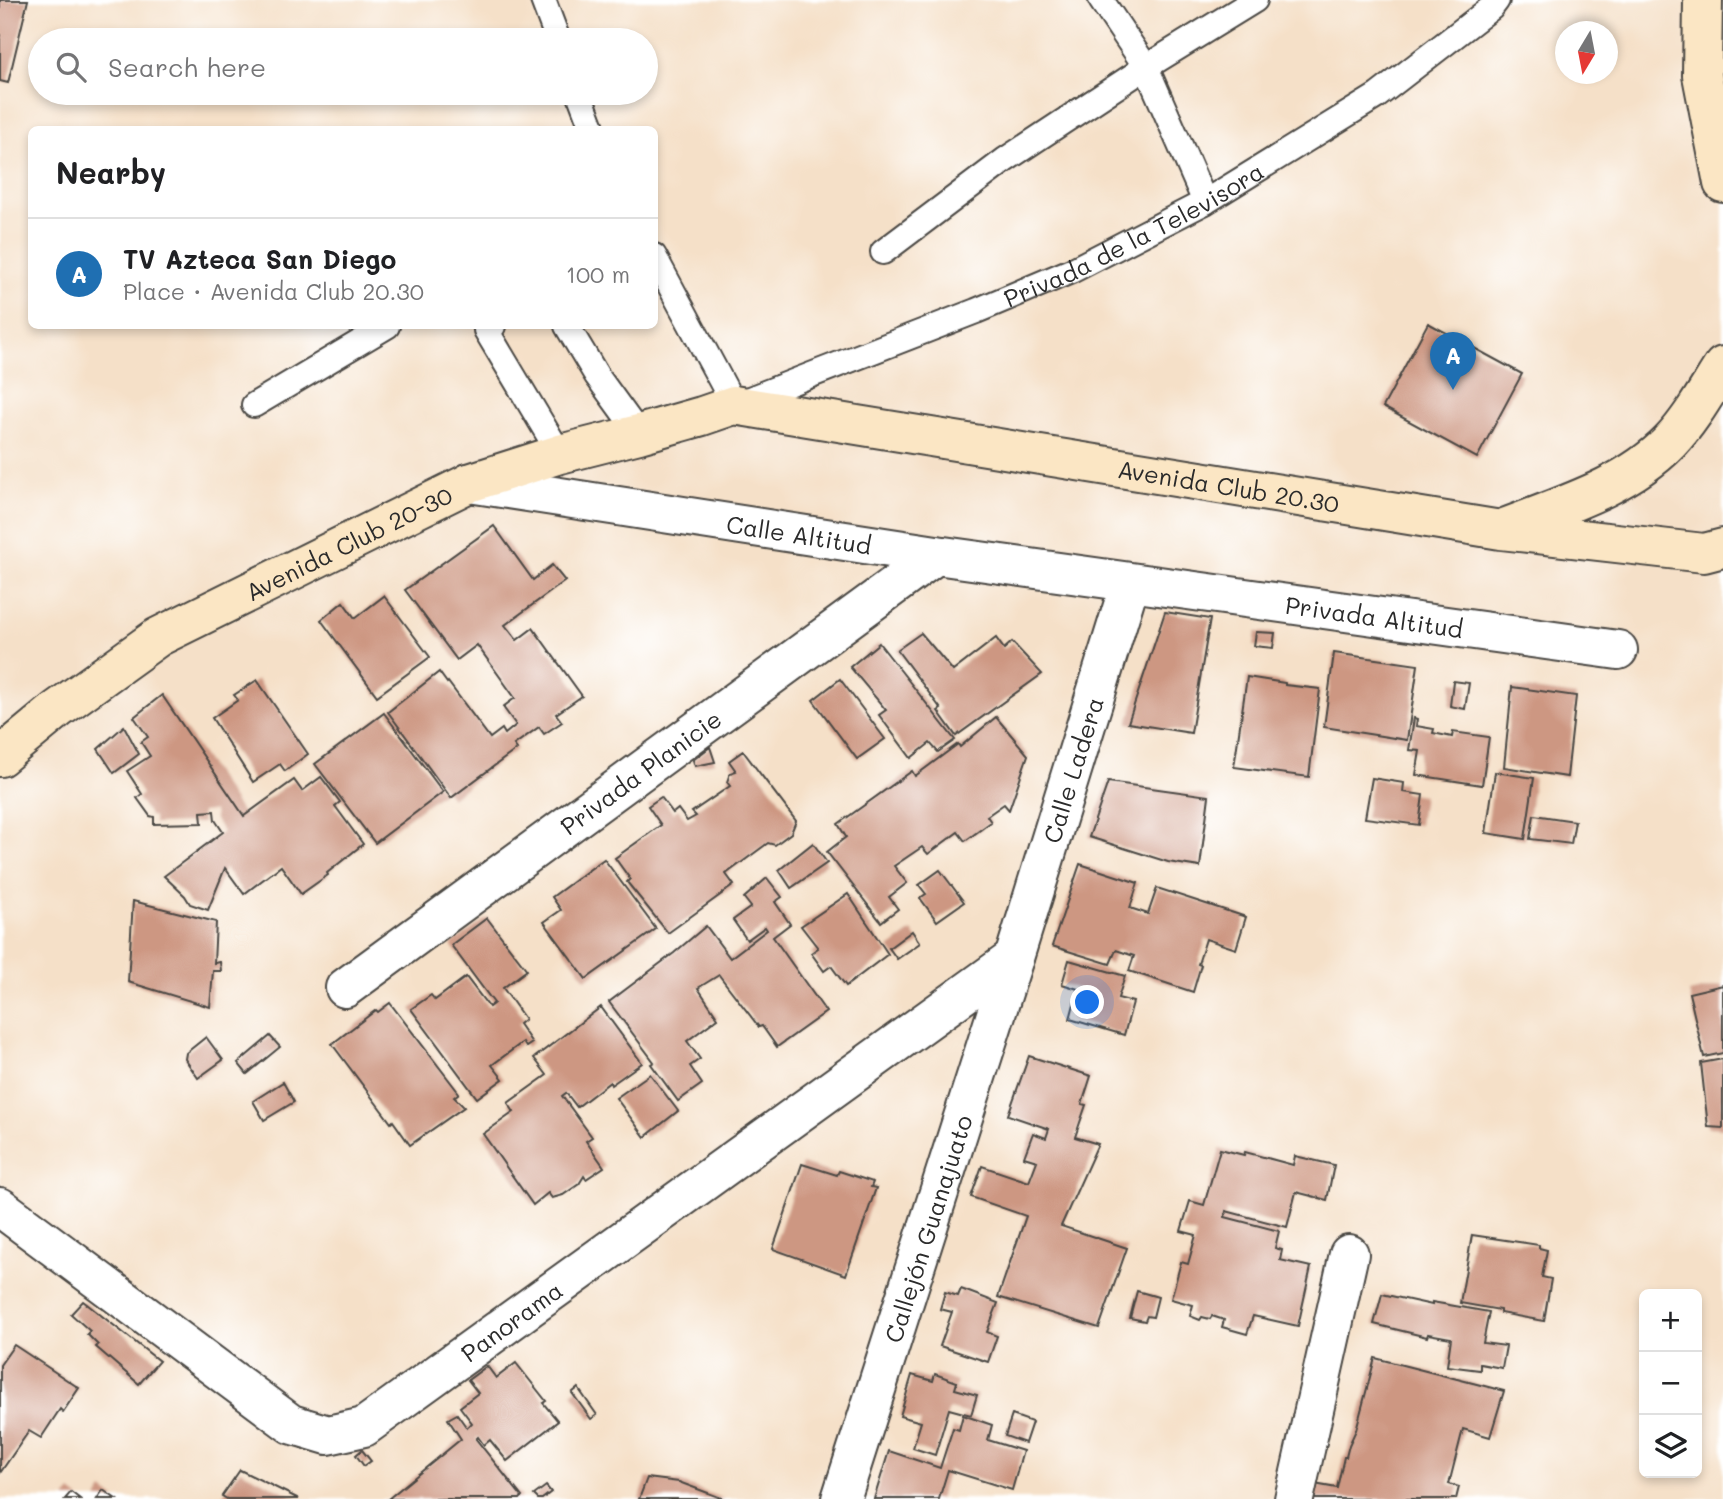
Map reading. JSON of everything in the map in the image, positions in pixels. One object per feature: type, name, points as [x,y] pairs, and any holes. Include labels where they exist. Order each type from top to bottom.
[{"type":"main road","points":[[1703,0],[1702,75],[1723,183]]},
{"type":"main road","points":[[1501,530],[1594,493],[1637,469],[1670,442],[1723,366]]},
{"type":"main road","name":"Avenida Club 20-30","points":[[0,757],[58,709],[159,637],[469,484],[559,454],[639,434],[734,405]]},
{"type":"main road","name":"Avenida Club 20.30","points":[[734,405],[1501,530],[1704,553],[1723,548]]},
{"type":"street","name":"Calle Altitud","points":[[469,484],[1130,583]]},
{"type":"street","name":"Privada Planicie","points":[[345,988],[936,555]]},
{"type":"street","name":"Privada Altitud","points":[[1130,583],[1618,650]]},
{"type":"street","name":"Calle Ladera","points":[[1014,958],[1130,583]]},
{"type":"street","name":"Panorama","points":[[0,1207],[291,1424],[328,1435],[364,1427],[1014,958]]},
{"type":"street","name":"Callejón Guanajuato","points":[[841,1499],[1014,958]]},
{"type":"street","points":[[1294,1499],[1349,1255]]},
{"type":"lane","points":[[543,0],[554,28]]},
{"type":"lane","points":[[1101,0],[1146,67],[1205,202]]},
{"type":"lane","points":[[883,252],[1006,159],[1146,67],[1255,0]]},
{"type":"lane","name":"Privada de la Televisora","points":[[734,405],[1071,271],[1205,202],[1377,96],[1489,3]]},
{"type":"lane","points":[[584,105],[591,126]]},
{"type":"lane","points":[[658,263],[734,405]]},
{"type":"lane","points":[[254,405],[382,329]]},
{"type":"lane","points":[[488,329],[559,454]]},
{"type":"lane","points":[[569,329],[597,376],[639,434]]},
{"type":"building","points":[[0,0],[28,0],[8,83],[0,81]]},
{"type":"building","points":[[1428,323],[1522,374],[1477,458],[1383,407]]},
{"type":"building","points":[[494,526],[533,580],[552,565],[565,581],[505,625],[517,640],[533,628],[582,696],[556,714],[562,722],[544,734],[539,727],[514,745],[517,749],[451,798],[388,712],[439,672],[490,738],[502,729],[505,734],[516,725],[503,707],[515,698],[477,645],[457,660],[405,590]]},
{"type":"building","points":[[384,596],[430,657],[377,696],[321,620],[343,602],[355,618]]},
{"type":"building","points":[[1165,612],[1210,619],[1191,733],[1128,723]]},
{"type":"building","points":[[1256,632],[1275,633],[1273,648],[1254,646]]},
{"type":"building","points":[[921,633],[953,671],[996,638],[1004,649],[1012,642],[1042,674],[956,736],[938,711],[941,709],[897,650]]},
{"type":"building","points":[[879,643],[955,740],[938,752],[930,743],[911,758],[879,715],[886,710],[850,667]]},
{"type":"building","points":[[1334,653],[1418,665],[1407,740],[1324,727]]},
{"type":"building","points":[[1247,677],[1320,689],[1309,777],[1234,767]]},
{"type":"building","points":[[840,679],[885,739],[857,759],[813,700]]},
{"type":"building","points":[[257,680],[308,754],[285,771],[280,764],[253,782],[212,718],[238,700],[234,695]]},
{"type":"building","points":[[1453,681],[1469,683],[1465,709],[1450,706]]},
{"type":"building","points":[[1512,687],[1576,696],[1567,777],[1504,767]]},
{"type":"building","points":[[162,695],[244,816],[294,780],[302,791],[321,777],[340,802],[335,806],[363,844],[327,873],[328,875],[301,894],[281,866],[244,894],[225,868],[208,910],[190,904],[164,876],[223,832],[215,820],[214,811],[201,812],[202,823],[154,824],[154,817],[150,816],[137,798],[142,794],[127,771],[150,756],[141,742],[148,737],[134,717]]},
{"type":"building","points":[[384,713],[443,792],[375,843],[315,764]]},
{"type":"building","points":[[996,717],[1028,755],[1009,810],[1004,804],[987,816],[991,822],[965,841],[958,832],[928,854],[922,847],[894,866],[907,883],[889,897],[898,909],[881,922],[827,852],[846,837],[838,824],[912,771],[915,776],[958,744],[960,747]]},
{"type":"building","points":[[1414,718],[1417,719],[1416,726],[1434,729],[1433,733],[1452,737],[1453,732],[1489,737],[1482,785],[1416,775],[1420,751],[1409,750]]},
{"type":"building","points":[[124,726],[139,754],[114,773],[98,749]]},
{"type":"building","points":[[710,747],[715,762],[695,766],[693,760]]},
{"type":"building","points":[[743,751],[796,821],[791,833],[775,845],[768,843],[726,874],[734,885],[668,933],[627,882],[630,879],[615,858],[661,825],[648,806],[661,797],[673,813],[678,809],[687,821],[696,816],[692,812],[730,786],[727,782],[730,773],[736,771],[729,761]]},
{"type":"building","points":[[1495,772],[1534,778],[1525,839],[1486,833]]},
{"type":"building","points":[[1372,778],[1404,783],[1403,792],[1423,795],[1419,825],[1365,818]]},
{"type":"building","points":[[1108,782],[1209,796],[1200,867],[1168,862],[1089,837]]},
{"type":"building","points":[[1534,815],[1575,821],[1571,844],[1530,839]]},
{"type":"building","points":[[813,843],[827,863],[791,888],[779,870]]},
{"type":"building","points":[[604,859],[656,929],[586,979],[544,922],[561,910],[552,897]]},
{"type":"building","points":[[1080,864],[1138,883],[1130,908],[1148,914],[1157,888],[1246,917],[1236,949],[1206,939],[1193,992],[1129,971],[1134,956],[1116,950],[1110,964],[1052,946]]},
{"type":"building","points":[[940,870],[964,902],[937,921],[920,898],[926,894],[919,885]]},
{"type":"building","points":[[767,878],[782,897],[775,902],[790,924],[773,937],[826,1012],[777,1047],[719,975],[698,988],[718,1018],[687,1041],[700,1059],[690,1066],[702,1084],[678,1101],[651,1064],[654,1062],[609,1002],[706,926],[730,958],[767,930],[765,927],[747,940],[733,920],[751,907],[744,898]]},
{"type":"building","points":[[848,894],[888,954],[846,986],[831,966],[824,971],[811,953],[818,948],[801,926]]},
{"type":"building","points":[[133,901],[216,922],[214,963],[220,962],[221,971],[213,971],[210,1007],[128,982]]},
{"type":"building","points":[[487,918],[527,970],[503,988],[525,1019],[519,1024],[532,1043],[526,1047],[523,1042],[492,1065],[503,1079],[477,1098],[411,1009],[431,995],[435,1000],[466,977],[489,1007],[494,1003],[451,945]]},
{"type":"building","points":[[912,931],[920,943],[897,959],[889,948]]},
{"type":"building","points":[[1069,960],[1125,976],[1118,998],[1133,1002],[1124,1035],[1070,1019],[1078,989],[1062,984]]},
{"type":"building","points":[[1723,985],[1723,1053],[1704,1057],[1689,993]]},
{"type":"building","points":[[390,1003],[459,1093],[454,1097],[464,1107],[410,1145],[332,1044],[376,1010],[378,1012]]},
{"type":"building","points":[[601,1007],[642,1063],[611,1085],[610,1082],[577,1107],[566,1093],[562,1096],[592,1137],[586,1141],[604,1167],[586,1179],[584,1176],[579,1184],[563,1195],[552,1198],[548,1193],[533,1205],[483,1134],[514,1112],[508,1103],[547,1075],[534,1058]]},
{"type":"building","points":[[270,1036],[280,1047],[247,1074],[238,1063]]},
{"type":"building","points":[[206,1037],[223,1060],[198,1078],[185,1059],[186,1053]]},
{"type":"building","points":[[1029,1056],[1091,1076],[1082,1104],[1086,1105],[1075,1137],[1098,1144],[1061,1226],[1127,1248],[1099,1328],[998,1297],[1026,1216],[971,1197],[982,1166],[1029,1182],[1037,1161],[1024,1157],[1033,1133],[1046,1138],[1049,1129],[1008,1115]]},
{"type":"building","points":[[1723,1059],[1723,1128],[1708,1127],[1701,1063]]},
{"type":"building","points":[[650,1074],[678,1111],[645,1137],[616,1098]]},
{"type":"building","points":[[283,1082],[294,1102],[264,1120],[253,1101]]},
{"type":"building","points":[[1220,1149],[1244,1155],[1245,1152],[1293,1165],[1295,1156],[1334,1165],[1327,1200],[1296,1192],[1287,1227],[1226,1211],[1225,1217],[1279,1231],[1275,1248],[1282,1250],[1280,1260],[1311,1267],[1298,1326],[1253,1316],[1247,1334],[1222,1327],[1224,1320],[1212,1316],[1210,1319],[1202,1317],[1200,1320],[1190,1316],[1193,1305],[1171,1299],[1181,1262],[1188,1264],[1196,1235],[1181,1231],[1190,1201],[1204,1205]]},
{"type":"building","points":[[802,1164],[837,1175],[839,1171],[873,1182],[871,1187],[876,1188],[846,1275],[773,1249]]},
{"type":"building","points":[[1472,1235],[1539,1245],[1539,1248],[1547,1250],[1542,1277],[1551,1279],[1544,1321],[1460,1303]]},
{"type":"building","points":[[961,1289],[998,1303],[987,1332],[997,1336],[988,1362],[940,1346],[952,1312],[940,1309],[945,1292],[958,1296]]},
{"type":"building","points":[[1137,1291],[1158,1297],[1153,1317],[1147,1316],[1145,1321],[1130,1318]]},
{"type":"building","points":[[1382,1294],[1432,1305],[1432,1302],[1489,1312],[1483,1343],[1506,1346],[1502,1368],[1480,1364],[1480,1370],[1447,1366],[1451,1338],[1428,1334],[1427,1337],[1374,1324]]},
{"type":"building","points":[[83,1301],[159,1361],[139,1384],[96,1347],[98,1345],[87,1334],[90,1331],[71,1314]]},
{"type":"building","points":[[14,1345],[79,1388],[63,1412],[60,1409],[41,1438],[29,1431],[0,1473],[0,1365]]},
{"type":"building","points":[[1375,1358],[1504,1391],[1490,1437],[1463,1429],[1449,1484],[1459,1487],[1456,1499],[1310,1499],[1314,1484],[1337,1488]]},
{"type":"building","points":[[516,1363],[558,1421],[507,1461],[490,1440],[484,1445],[478,1437],[476,1439],[522,1497],[388,1499],[461,1439],[448,1419],[457,1414],[467,1428],[472,1423],[460,1407],[478,1393],[468,1380],[487,1366],[496,1378]]},
{"type":"building","points":[[935,1374],[957,1382],[955,1389],[977,1395],[971,1415],[949,1409],[935,1455],[913,1448],[921,1422],[900,1416],[912,1375],[933,1381]]},
{"type":"building","points":[[578,1388],[597,1415],[591,1419],[572,1393]]},
{"type":"building","points":[[963,1415],[992,1425],[988,1440],[1023,1451],[1012,1490],[948,1470],[939,1499],[874,1499],[889,1451],[940,1468],[953,1428],[959,1430]]},
{"type":"building","points":[[1012,1415],[1032,1422],[1025,1443],[1005,1436]]},
{"type":"building","points":[[362,1450],[371,1461],[364,1466],[356,1455]]},
{"type":"building","points":[[240,1470],[299,1499],[227,1499],[222,1496]]},
{"type":"building","points":[[647,1478],[679,1482],[724,1499],[639,1499]]},
{"type":"building","points":[[546,1486],[551,1492],[538,1499],[534,1495]]},
{"type":"building","points":[[103,1490],[116,1499],[97,1499]]},
{"type":"building","points":[[71,1492],[80,1499],[65,1499]]},
{"type":"place","name":"TV Azteca San Diego","points":[[1453,390]]}]
